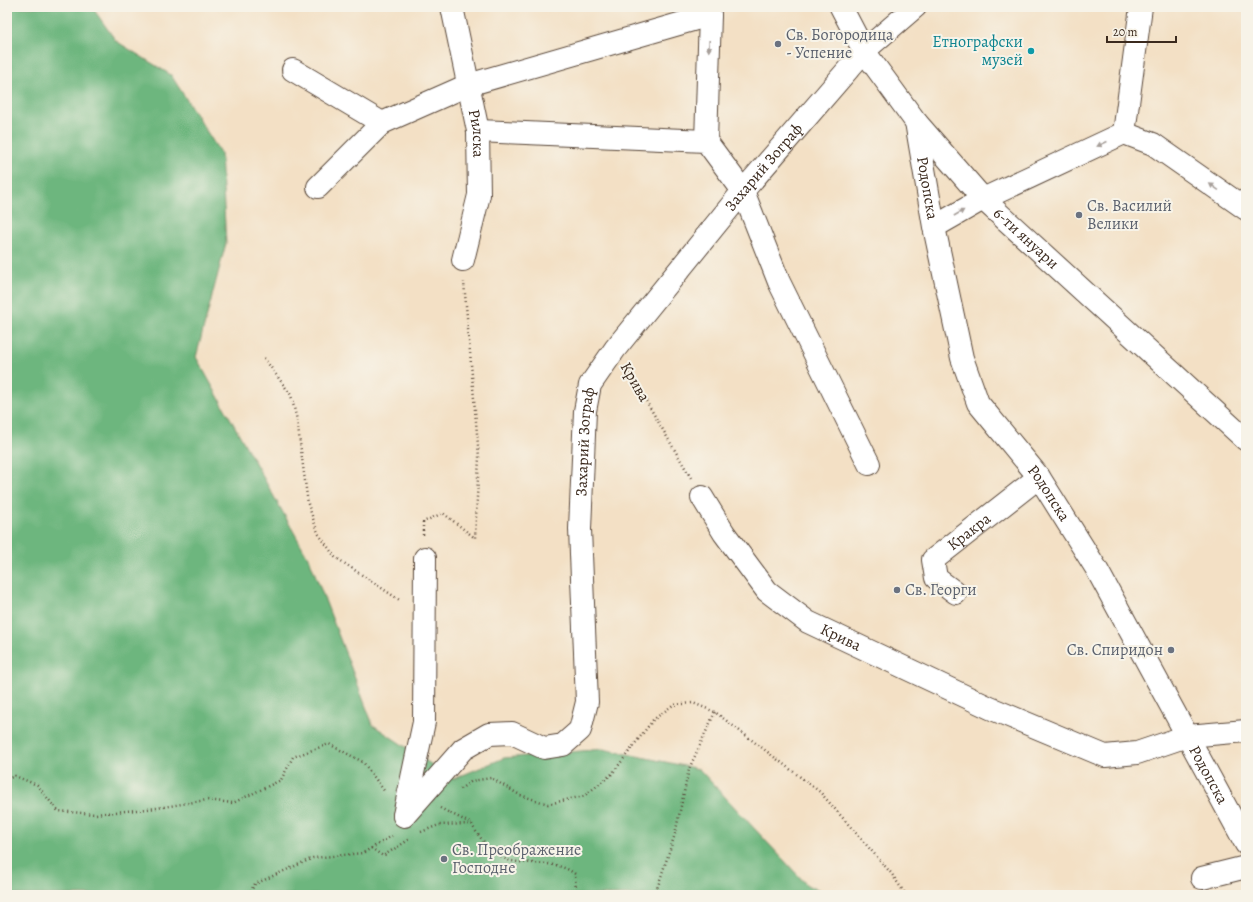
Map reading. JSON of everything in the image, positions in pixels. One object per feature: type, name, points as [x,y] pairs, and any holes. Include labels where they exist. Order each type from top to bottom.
[{"type":"street","name":"Рилска","points":[[452,7],[478,131],[479,195],[463,260]]},
{"type":"street","name":"6-ти януари","points":[[841,7],[864,51],[916,122],[983,199],[1246,440]]},
{"type":"street","name":"Захарий Зограф","points":[[404,816],[463,750],[489,734],[512,732],[544,748],[563,745],[580,730],[587,702],[580,529],[585,411],[590,385],[615,349],[743,191],[864,51],[915,7]]},
{"type":"street","points":[[1124,133],[1141,7]]},
{"type":"street","points":[[318,187],[382,123],[468,85],[709,11],[706,141],[743,191],[779,282],[869,464]]},
{"type":"street","points":[[293,70],[382,123]]},
{"type":"street","name":"Родопска","points":[[916,122],[934,227],[962,358],[978,403],[1040,477],[1096,568],[1246,844]]},
{"type":"street","points":[[478,131],[706,141]]},
{"type":"street","points":[[934,227],[983,199],[1124,133],[1153,144],[1246,209]]},
{"type":"street","name":"Кракра","points":[[956,593],[936,578],[933,560],[1040,477]]},
{"type":"street","name":"Крива","points":[[702,497],[724,533],[766,591],[808,622],[990,708],[1105,756],[1136,753],[1187,736],[1246,731]]},
{"type":"street","points":[[404,816],[424,722],[425,558]]},
{"type":"street","points":[[1202,878],[1246,866]]},
{"type":"path","points":[[425,558],[423,522],[443,513],[475,538],[479,457],[463,260]]},
{"type":"path","name":"Крива","points":[[615,349],[702,497]]},
{"type":"path","points":[[264,358],[291,395],[297,420],[308,504],[318,533],[335,557],[424,617]]},
{"type":"path","points":[[456,792],[472,781],[491,778],[520,795],[548,804],[584,796],[612,774],[654,720],[673,705],[693,703],[715,712],[820,792],[891,873],[906,895]]},
{"type":"path","points":[[655,895],[675,834],[689,769],[715,712]]},
{"type":"path","points":[[7,779],[15,776],[37,785],[58,811],[95,814],[157,808],[206,800],[233,803],[282,780],[292,757],[329,744],[363,762],[404,816]]},
{"type":"path","points":[[248,895],[255,884],[313,858],[363,853],[393,835],[404,816],[427,808],[442,808],[472,824],[476,834],[489,847],[510,861],[552,864],[567,868],[575,874],[576,893],[584,895]]},
{"type":"path","points":[[371,848],[383,856],[421,832],[439,825],[472,824]]},
{"type":"green space","points":[[7,7],[92,7],[116,41],[171,75],[221,154],[226,243],[196,357],[310,561],[373,725],[453,779],[504,758],[603,749],[699,769],[807,885],[828,895],[7,895]]},
{"type":"place","name":"Св. Богородица - Успение","points":[[778,44]]},
{"type":"place","name":"Етнографски музей","points":[[1031,51]]},
{"type":"place","name":"Св. Василий Велики","points":[[1079,215]]},
{"type":"place","name":"Св. Георги","points":[[897,590]]},
{"type":"place","name":"Св. Спиридон","points":[[1171,650]]},
{"type":"place","name":"Св. Преображение Господне","points":[[444,859]]}]
